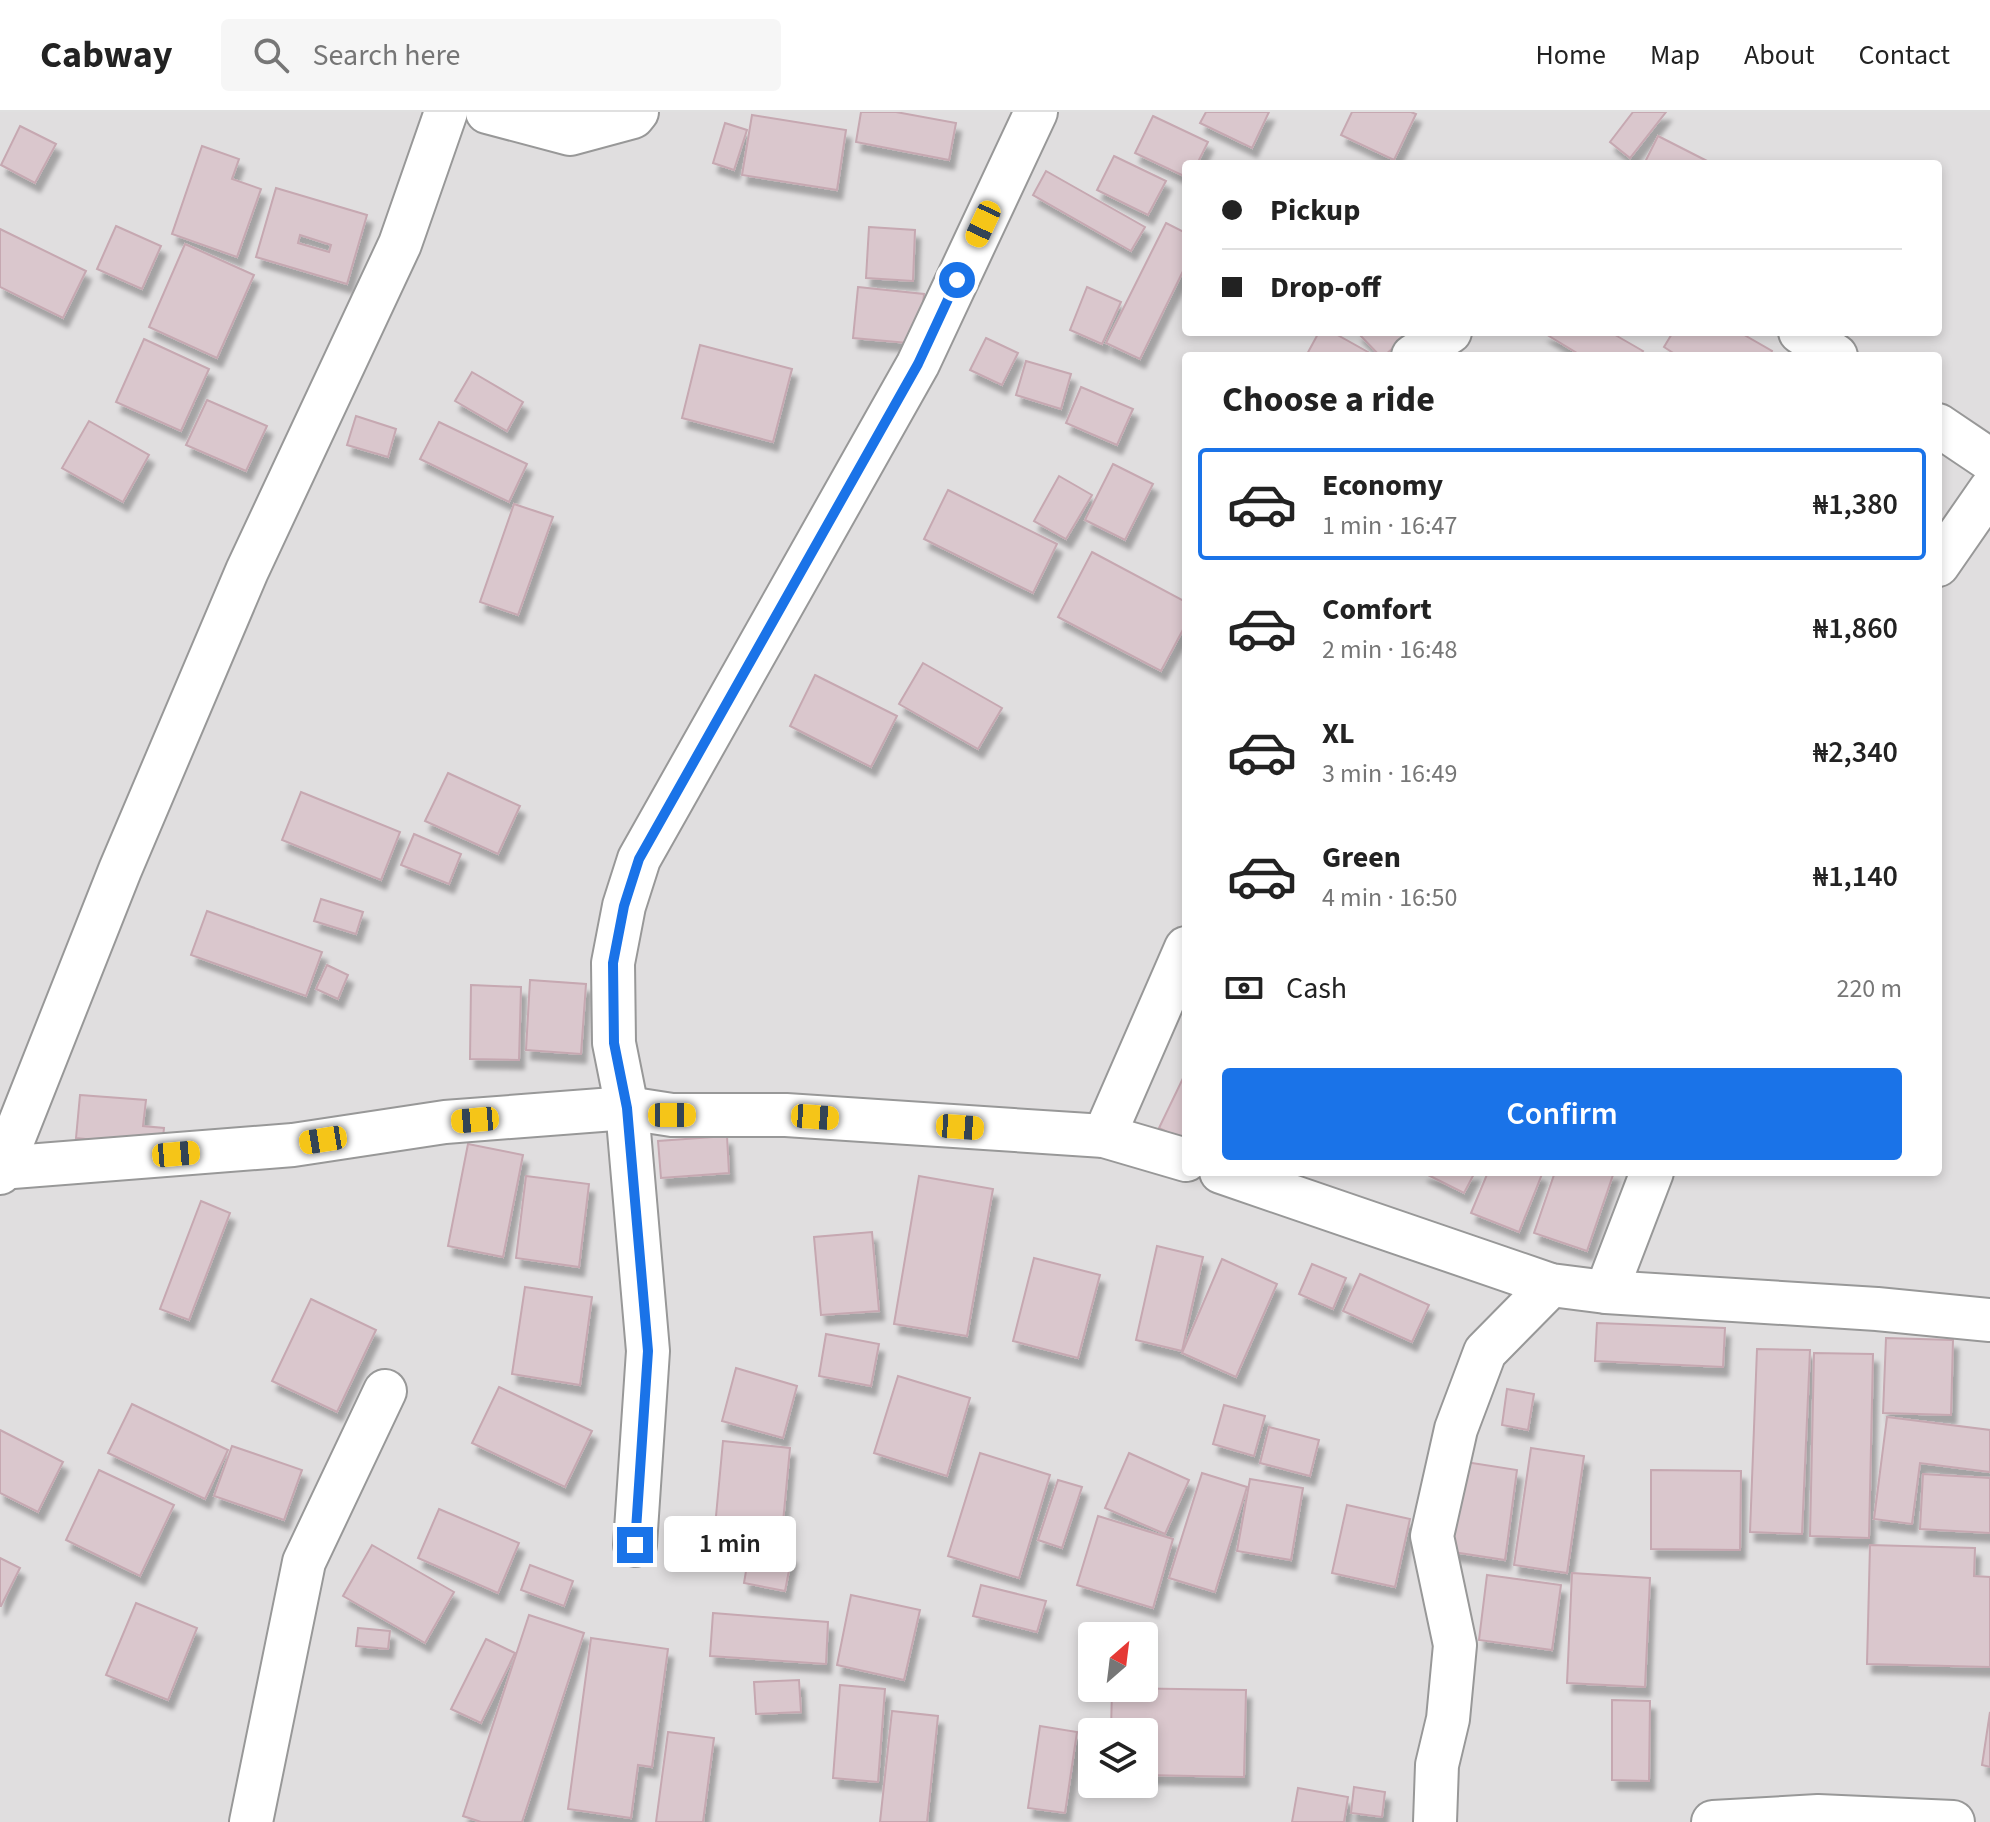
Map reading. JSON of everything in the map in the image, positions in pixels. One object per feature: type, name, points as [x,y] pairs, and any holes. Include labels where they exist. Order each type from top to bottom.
[{"type":"street","points":[[446,112],[400,244],[247,571],[120,870],[1,1170],[293,1145],[445,1122],[627,1108],[672,1115],[786,1115],[1104,1136],[1182,1159]]},
{"type":"street","points":[[487,112],[570,134],[633,117],[637,112]]},
{"type":"street","points":[[635,1545],[648,1351],[627,1108],[614,1043],[613,963],[624,906],[639,859],[918,364],[1036,112]]},
{"type":"street","points":[[1419,352],[1444,336]]},
{"type":"street","points":[[1806,336],[1830,352]]},
{"type":"street","points":[[1942,428],[1990,460]]},
{"type":"street","points":[[1942,559],[1990,490]]},
{"type":"street","points":[[1104,1136],[1182,957]]},
{"type":"street","points":[[1233,1176],[1551,1285],[1606,1292],[1877,1309],[1990,1320]]},
{"type":"street","points":[[1606,1292],[1650,1176]]},
{"type":"street","points":[[1435,1822],[1437,1765],[1448,1719],[1455,1645],[1432,1536],[1456,1429],[1485,1352],[1551,1285]]},
{"type":"street","points":[[251,1822],[304,1562],[385,1391]]},
{"type":"street","points":[[1713,1822],[1818,1816],[1953,1822]]},
{"type":"shaded area","points":[[0,112],[1990,112],[1990,1822],[0,1822]]},
{"type":"building","points":[[861,112],[896,112],[956,123],[949,160],[856,142]]},
{"type":"building","points":[[1206,112],[1269,112],[1252,148],[1200,123]]},
{"type":"building","points":[[1352,112],[1416,114],[1394,160],[1341,135]]},
{"type":"building","points":[[1633,112],[1666,112],[1630,158],[1610,142]]},
{"type":"building","points":[[752,115],[846,130],[837,190],[742,175]]},
{"type":"building","points":[[1153,116],[1208,142],[1199,160],[1182,160],[1182,175],[1135,153]]},
{"type":"building","points":[[725,123],[747,130],[734,170],[713,163]]},
{"type":"building","points":[[20,126],[56,144],[35,183],[1,165]]},
{"type":"building","points":[[1658,136],[1705,160],[1646,160]]},
{"type":"building","points":[[202,146],[239,159],[232,179],[261,189],[237,257],[172,234]]},
{"type":"building","points":[[1114,156],[1166,181],[1148,215],[1097,190]]},
{"type":"building","points":[[1046,171],[1145,227],[1131,251],[1033,195]]},
{"type":"building","points":[[276,188],[367,215],[347,284],[256,257]],"holes":[[[300,235],[331,245],[329,252],[298,243]]]},
{"type":"building","points":[[1166,223],[1182,231],[1182,273],[1140,359],[1106,343]]},
{"type":"building","points":[[116,226],[161,246],[142,289],[97,269]]},
{"type":"building","points":[[869,227],[915,230],[913,281],[866,278]]},
{"type":"building","points":[[0,229],[86,271],[63,318],[0,287]]},
{"type":"building","points":[[185,244],[254,275],[217,358],[149,327]]},
{"type":"building","points":[[858,287],[924,294],[919,344],[853,338]]},
{"type":"building","points":[[1087,287],[1121,302],[1102,344],[1070,330]]},
{"type":"building","points":[[1317,336],[1339,336],[1368,352],[1308,352]]},
{"type":"building","points":[[1361,336],[1406,336],[1388,352],[1376,352]]},
{"type":"building","points":[[1549,336],[1617,336],[1643,351],[1642,352],[1575,352]]},
{"type":"building","points":[[1671,336],[1746,336],[1772,351],[1672,352],[1664,347]]},
{"type":"building","points":[[986,338],[1018,353],[1002,385],[970,370]]},
{"type":"building","points":[[144,339],[209,369],[181,431],[116,402]]},
{"type":"building","points":[[700,345],[792,369],[773,442],[682,418]]},
{"type":"building","points":[[1026,361],[1071,374],[1061,409],[1016,395]]},
{"type":"building","points":[[472,372],[523,402],[507,431],[455,401]]},
{"type":"building","points":[[1081,387],[1133,409],[1117,445],[1066,423]]},
{"type":"building","points":[[207,400],[267,426],[246,471],[186,445]]},
{"type":"building","points":[[356,416],[396,429],[388,457],[347,445]]},
{"type":"building","points":[[89,421],[149,455],[123,502],[62,468]]},
{"type":"building","points":[[439,422],[527,464],[509,502],[420,459]]},
{"type":"building","points":[[1113,464],[1153,484],[1125,540],[1085,520]]},
{"type":"building","points":[[1059,476],[1092,495],[1066,539],[1034,521]]},
{"type":"building","points":[[948,490],[1057,544],[1033,593],[924,539]]},
{"type":"building","points":[[514,504],[553,517],[518,615],[480,602]]},
{"type":"building","points":[[1092,552],[1182,600],[1182,632],[1161,671],[1058,617]]},
{"type":"building","points":[[923,663],[1002,708],[978,749],[899,704]]},
{"type":"building","points":[[815,675],[897,716],[871,767],[790,726]]},
{"type":"building","points":[[448,773],[520,806],[498,854],[425,821]]},
{"type":"building","points":[[301,792],[400,832],[381,880],[282,840]]},
{"type":"building","points":[[414,834],[461,854],[449,884],[401,865]]},
{"type":"building","points":[[321,899],[363,912],[356,934],[314,921]]},
{"type":"building","points":[[207,911],[322,952],[306,996],[191,955]]},
{"type":"building","points":[[327,965],[348,975],[338,999],[316,989]]},
{"type":"building","points":[[530,980],[586,984],[581,1054],[526,1050]]},
{"type":"building","points":[[471,985],[521,987],[519,1060],[470,1059]]},
{"type":"building","points":[[1182,1080],[1182,1139],[1159,1128]]},
{"type":"building","points":[[80,1095],[146,1100],[143,1126],[164,1128],[162,1147],[76,1138]]},
{"type":"building","points":[[727,1136],[729,1173],[661,1178],[658,1141]]},
{"type":"building","points":[[468,1144],[523,1155],[503,1257],[448,1246]]},
{"type":"building","points":[[526,1176],[589,1184],[579,1267],[516,1258]]},
{"type":"building","points":[[919,1176],[993,1189],[967,1336],[894,1324]]},
{"type":"building","points":[[1430,1176],[1473,1176],[1464,1193]]},
{"type":"building","points":[[1486,1176],[1541,1176],[1519,1232],[1471,1213]]},
{"type":"building","points":[[1554,1176],[1613,1176],[1587,1251],[1534,1233]]},
{"type":"building","points":[[201,1201],[230,1213],[189,1320],[160,1309]]},
{"type":"building","points":[[872,1232],[879,1311],[821,1315],[814,1237]]},
{"type":"building","points":[[1157,1246],[1203,1257],[1182,1351],[1136,1340]]},
{"type":"building","points":[[1034,1258],[1100,1275],[1078,1358],[1013,1341]]},
{"type":"building","points":[[1222,1259],[1277,1284],[1236,1377],[1182,1353]]},
{"type":"building","points":[[1312,1264],[1346,1278],[1333,1309],[1299,1294]]},
{"type":"building","points":[[1360,1274],[1429,1305],[1412,1342],[1343,1311]]},
{"type":"building","points":[[525,1287],[592,1297],[580,1385],[512,1374]]},
{"type":"building","points":[[311,1299],[376,1330],[337,1412],[272,1381]]},
{"type":"building","points":[[1597,1323],[1725,1328],[1723,1367],[1595,1361]]},
{"type":"building","points":[[826,1334],[879,1344],[871,1386],[819,1376]]},
{"type":"building","points":[[1886,1338],[1953,1340],[1951,1415],[1883,1413]]},
{"type":"building","points":[[1757,1349],[1810,1350],[1802,1534],[1750,1532]]},
{"type":"building","points":[[1814,1353],[1873,1354],[1869,1538],[1810,1536]]},
{"type":"building","points":[[736,1368],[797,1386],[783,1438],[722,1421]]},
{"type":"building","points":[[898,1376],[970,1398],[947,1476],[874,1453]]},
{"type":"building","points":[[499,1387],[592,1431],[565,1487],[472,1443]]},
{"type":"building","points":[[1507,1389],[1534,1394],[1528,1430],[1502,1425]]},
{"type":"building","points":[[132,1404],[228,1450],[205,1499],[108,1453]]},
{"type":"building","points":[[1224,1405],[1265,1416],[1254,1456],[1213,1444]]},
{"type":"building","points":[[1887,1417],[1990,1430],[1990,1472],[1920,1463],[1912,1524],[1874,1519]]},
{"type":"building","points":[[1269,1427],[1319,1440],[1310,1476],[1260,1463]]},
{"type":"building","points":[[0,1430],[63,1462],[38,1512],[0,1493]]},
{"type":"building","points":[[723,1441],[790,1448],[782,1533],[715,1527]]},
{"type":"building","points":[[232,1446],[302,1470],[284,1520],[214,1496]]},
{"type":"building","points":[[1531,1448],[1584,1456],[1567,1573],[1514,1565]]},
{"type":"building","points":[[980,1453],[1050,1475],[1019,1578],[948,1556]]},
{"type":"building","points":[[1129,1453],[1189,1480],[1165,1534],[1105,1508]]},
{"type":"building","points":[[1453,1460],[1517,1470],[1505,1560],[1440,1550]]},
{"type":"building","points":[[99,1470],[174,1505],[140,1576],[66,1540]]},
{"type":"building","points":[[1651,1470],[1741,1471],[1740,1550],[1651,1549]]},
{"type":"building","points":[[1202,1473],[1247,1487],[1215,1592],[1169,1578]]},
{"type":"building","points":[[1923,1474],[1990,1478],[1990,1533],[1920,1529]]},
{"type":"building","points":[[1250,1479],[1303,1488],[1291,1560],[1237,1551]]},
{"type":"building","points":[[1058,1480],[1082,1487],[1062,1548],[1038,1540]]},
{"type":"building","points":[[1347,1505],[1410,1519],[1395,1587],[1332,1573]]},
{"type":"building","points":[[439,1509],[519,1543],[498,1593],[418,1558]]},
{"type":"building","points":[[1098,1516],[1173,1539],[1153,1608],[1077,1585]]},
{"type":"building","points":[[372,1545],[454,1592],[425,1643],[343,1596]]},
{"type":"building","points":[[1870,1545],[1975,1548],[1974,1576],[1990,1577],[1990,1667],[1867,1664]]},
{"type":"building","points":[[750,1547],[792,1555],[785,1591],[744,1583]]},
{"type":"building","points":[[0,1558],[20,1568],[1,1606],[0,1606]]},
{"type":"building","points":[[530,1565],[573,1581],[564,1606],[521,1590]]},
{"type":"building","points":[[1572,1573],[1650,1578],[1645,1687],[1567,1683]]},
{"type":"building","points":[[1487,1575],[1561,1585],[1552,1650],[1479,1640]]},
{"type":"building","points":[[981,1585],[1046,1601],[1037,1632],[973,1616]]},
{"type":"building","points":[[851,1595],[920,1610],[904,1680],[837,1665]]},
{"type":"building","points":[[136,1603],[197,1628],[168,1700],[106,1675]]},
{"type":"building","points":[[713,1613],[828,1622],[826,1664],[710,1656]]},
{"type":"building","points":[[529,1615],[584,1633],[522,1822],[481,1822],[463,1816]]},
{"type":"building","points":[[358,1628],[390,1631],[388,1649],[356,1646]]},
{"type":"building","points":[[591,1638],[668,1649],[652,1767],[638,1765],[631,1818],[568,1809]]},
{"type":"building","points":[[486,1639],[515,1653],[481,1723],[451,1709]]},
{"type":"building","points":[[799,1680],[801,1712],[756,1714],[754,1682]]},
{"type":"building","points":[[840,1685],[885,1689],[878,1782],[833,1778]]},
{"type":"building","points":[[1158,1689],[1246,1690],[1244,1777],[1158,1775],[1158,1718],[1111,1718],[1112,1702],[1158,1702]]},
{"type":"building","points":[[1612,1700],[1650,1701],[1649,1781],[1612,1780]]},
{"type":"building","points":[[892,1711],[938,1716],[927,1822],[880,1822]]},
{"type":"building","points":[[1990,1712],[1990,1767],[1982,1765]]},
{"type":"building","points":[[1040,1726],[1077,1732],[1065,1813],[1028,1808]]},
{"type":"building","points":[[668,1732],[714,1738],[703,1822],[656,1822]]},
{"type":"building","points":[[1354,1787],[1385,1792],[1382,1817],[1351,1813]]},
{"type":"building","points":[[1298,1788],[1348,1797],[1344,1822],[1292,1822]]},
{"type":"route","points":[[635,1545],[648,1351],[627,1108],[614,1043],[613,963],[624,906],[639,859],[918,364],[957,280]]}]
